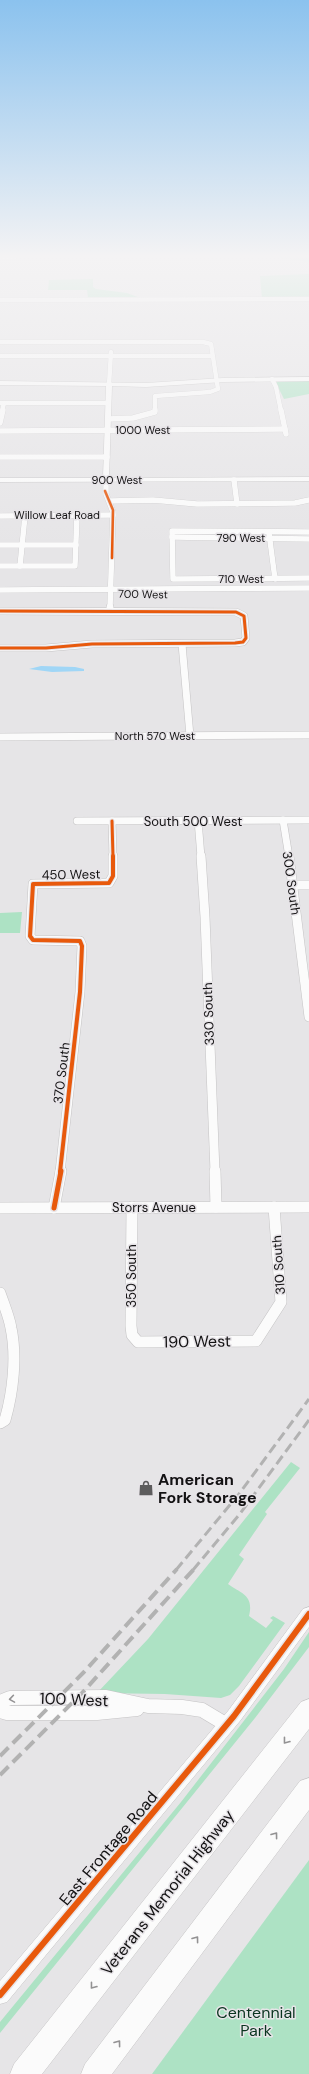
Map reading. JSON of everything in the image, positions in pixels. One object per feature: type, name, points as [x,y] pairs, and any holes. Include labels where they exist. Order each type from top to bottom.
[{"type":"highway","name":"Veterans Memorial Highway","points":[[24,2074],[309,1710]]},
{"type":"highway","points":[[94,2074],[309,1790]]},
{"type":"street","points":[[110,612],[113,515],[110,501],[106,494],[106,480],[111,352]]},
{"type":"street","points":[[108,419],[133,418],[155,412],[155,396],[215,391],[219,388],[216,380],[212,352]]},
{"type":"street","points":[[0,356],[212,356]]},
{"type":"street","name":"1000 West","points":[[0,431],[108,430],[285,432],[276,387],[272,379]]},
{"type":"street","points":[[0,383],[109,385],[163,384],[216,380],[309,379]]},
{"type":"street","points":[[0,423],[2,403],[108,403]]},
{"type":"street","points":[[0,457],[107,457]]},
{"type":"street","name":"900 West","points":[[0,480],[309,480]]},
{"type":"street","points":[[234,480],[237,504]]},
{"type":"street","name":"900 West","points":[[110,501],[153,500],[191,504],[237,504],[295,503],[309,500]]},
{"type":"street","points":[[0,566],[75,566],[77,515]]},
{"type":"street","name":"Willow Leaf Road","points":[[0,516],[113,515]]},
{"type":"street","points":[[20,566],[25,516]]},
{"type":"street","name":"790 West","points":[[173,579],[172,534],[269,535],[309,532]]},
{"type":"street","points":[[269,535],[275,578]]},
{"type":"street","name":"790 West","points":[[269,535],[309,539]]},
{"type":"street","points":[[0,545],[76,545]]},
{"type":"street","name":"710 West","points":[[173,579],[309,578]]},
{"type":"street","name":"700 West","points":[[0,590],[204,594],[286,588],[309,588]]},
{"type":"street","name":"700 West","points":[[0,594],[111,592]]},
{"type":"street","points":[[0,611],[234,612],[243,615],[246,638],[243,642],[235,644],[92,644],[46,648],[0,648]]},
{"type":"street","points":[[182,644],[190,736]]},
{"type":"street","name":"North 570 West","points":[[0,737],[309,735]]},
{"type":"street","name":"330 South","points":[[198,820],[205,924],[216,1207]]},
{"type":"street","name":"300 South","points":[[283,820],[293,885],[305,939],[309,1017]]},
{"type":"street","name":"South 500 West","points":[[77,821],[309,820]]},
{"type":"street","name":"450 West","points":[[80,941],[33,940],[30,936],[34,884],[109,883],[113,876],[112,821]]},
{"type":"street","points":[[293,885],[309,885]]},
{"type":"street","name":"370 South","points":[[54,1208],[64,1157],[66,1118],[80,992],[82,946],[80,941]]},
{"type":"street","name":"310 South","points":[[256,1341],[281,1302],[274,1207]]},
{"type":"street","name":"Storrs Avenue","points":[[0,1208],[309,1207]]},
{"type":"street","name":"350 South","points":[[132,1208],[131,1326],[132,1335],[138,1342]]},
{"type":"street","points":[[0,1293],[11,1323],[13,1344],[9,1405],[2,1422]]},
{"type":"street","name":"190 West","points":[[138,1342],[256,1341]]},
{"type":"street","name":"East Frontage Road","points":[[0,1995],[230,1720],[309,1614]]},
{"type":"street","name":"100 West","points":[[0,1702],[18,1698],[106,1697],[148,1706],[182,1707],[202,1710],[230,1720]]},
{"type":"street","name":"100 West","points":[[0,1711],[7,1713],[97,1713],[140,1709],[148,1706]]},
{"type":"green space","points":[[279,381],[309,381],[309,394],[284,399],[276,383]]},
{"type":"green space","points":[[22,912],[20,933],[0,933],[0,913]]},
{"type":"green space","points":[[291,1462],[300,1468],[265,1512],[267,1514],[239,1555],[244,1559],[228,1584],[246,1596],[250,1604],[249,1616],[266,1628],[273,1620],[270,1618],[273,1616],[285,1623],[239,1686],[230,1695],[221,1698],[165,1694],[97,1693],[148,1639]]},
{"type":"green space","points":[[309,1632],[309,1647],[255,1718],[0,2033],[0,2022],[181,1802],[284,1669]]},
{"type":"green space","name":"Centennial Park","points":[[309,1860],[309,2074],[152,2074]]},
{"type":"water","points":[[41,666],[75,667],[84,669],[84,671],[52,672],[29,669]]},
{"type":"railway","points":[[176,1570],[239,1494],[309,1399]]},
{"type":"railway","points":[[193,1570],[239,1515],[309,1420]]},
{"type":"railway","points":[[0,1756],[84,1672],[177,1569]]},
{"type":"railway","points":[[0,1775],[83,1692],[194,1569]]},
{"type":"cycle path","points":[[105,491],[113,510],[112,558]]},
{"type":"cycle path","points":[[0,611],[236,612],[244,616],[246,638],[243,642],[235,643],[92,644],[46,648],[0,648]]},
{"type":"cycle path","points":[[54,1208],[63,1157],[80,992],[82,946],[80,941],[33,940],[30,936],[33,884],[109,883],[113,876],[112,821]]},
{"type":"cycle path","points":[[0,1995],[234,1716],[309,1614]]},
{"type":"place","name":"American Fork Storage","points":[[146,1488]]}]
